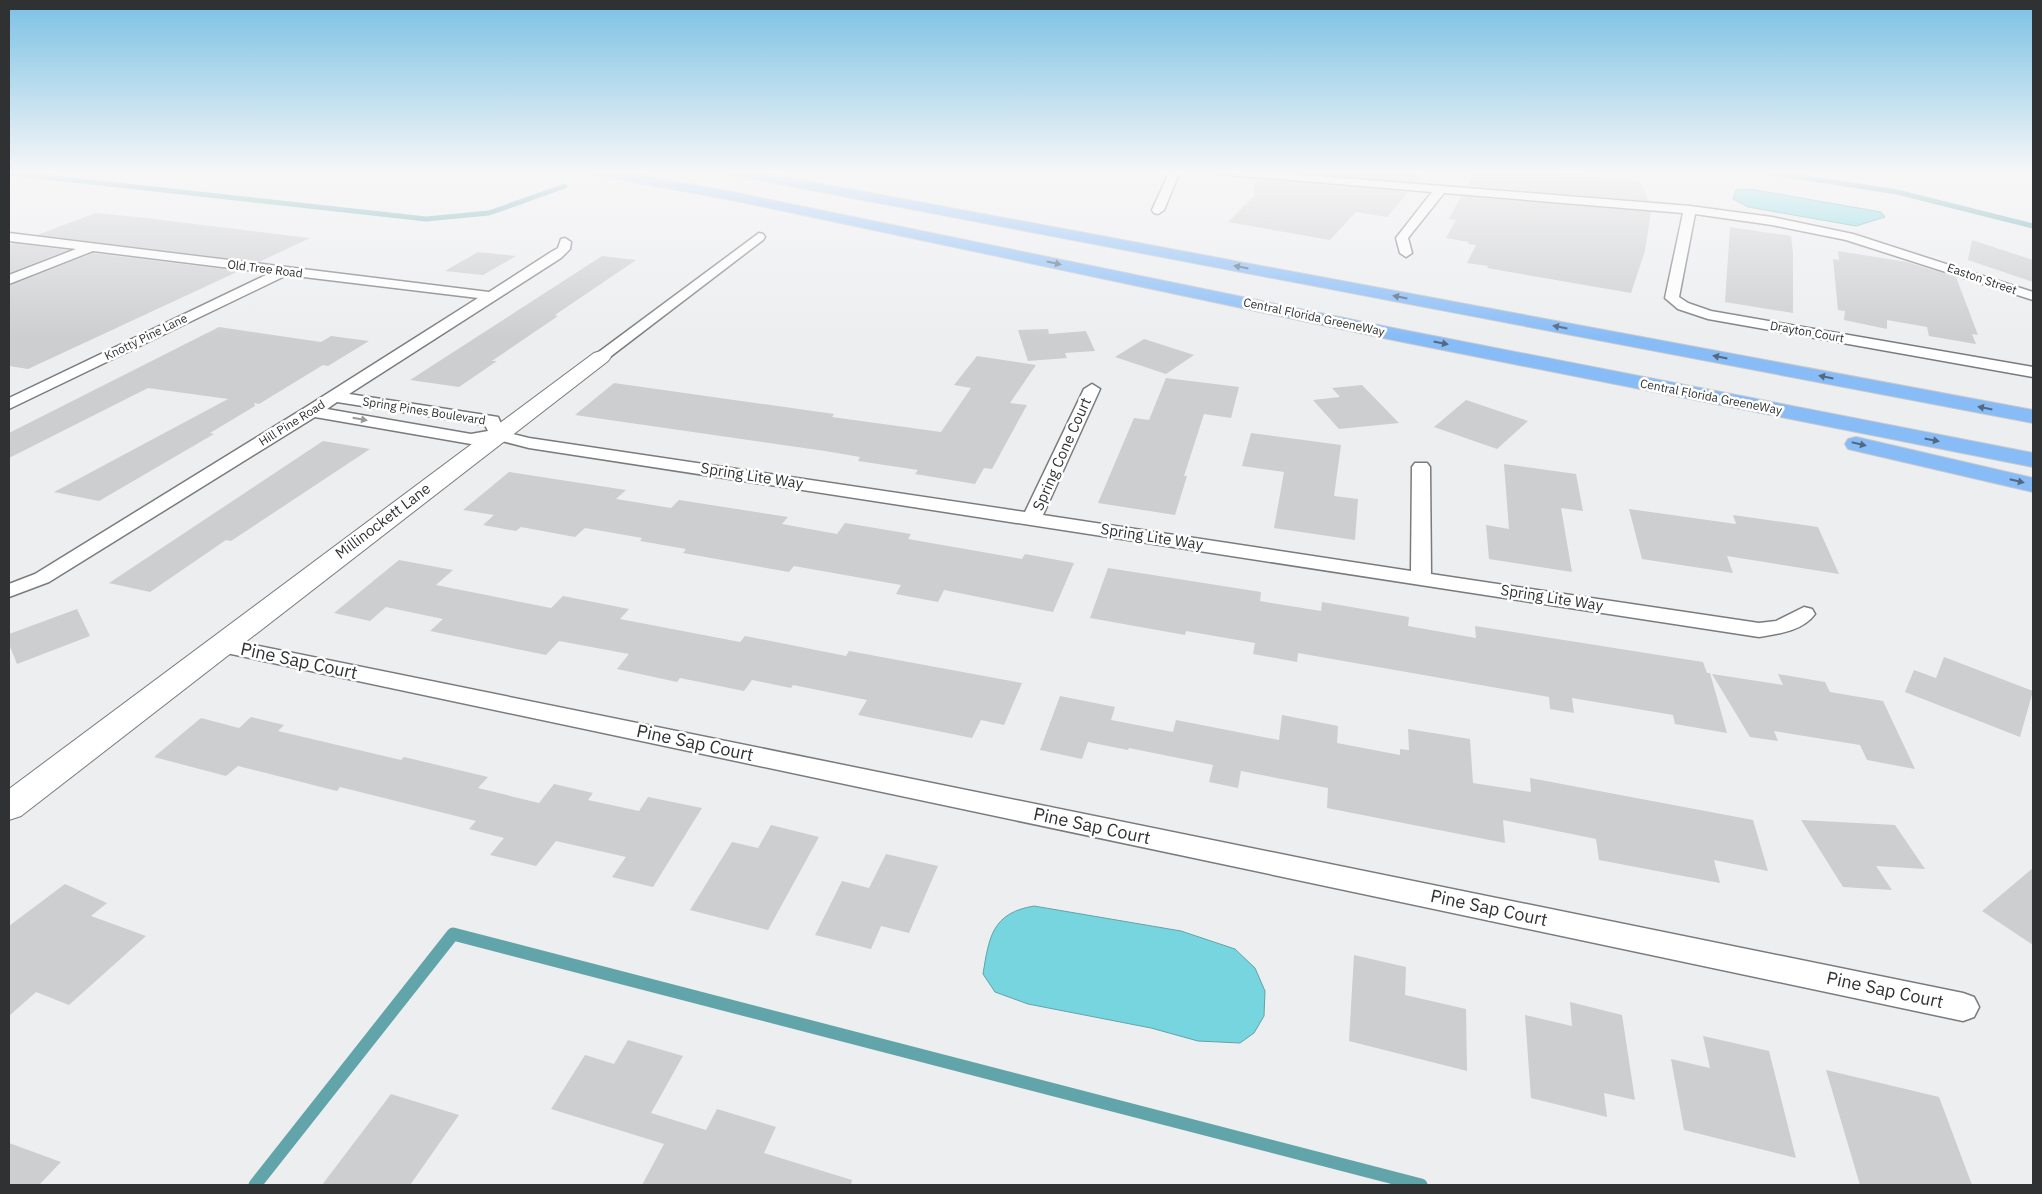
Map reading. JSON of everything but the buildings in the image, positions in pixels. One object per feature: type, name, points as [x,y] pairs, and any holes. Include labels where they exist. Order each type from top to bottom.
[{"type":"highway","name":"Central Florida GreeneWay","points":[[881,227],[1592,373],[2033,460]]},
{"type":"highway","points":[[1029,227],[2033,417]]},
{"type":"highway","points":[[1592,373],[1654,397],[2033,485]]},
{"type":"street","points":[[1406,253],[1402,238],[1411,227]]},
{"type":"street","name":"Drayton Court","points":[[1687,227],[1672,298],[1683,306],[1708,315],[2033,372]]},
{"type":"street","name":"Easton Street","points":[[1800,227],[1849,237],[2033,296]]},
{"type":"street","name":"Old Tree Road","points":[[9,237],[492,296]]},
{"type":"street","name":"Millinockett Lane","points":[[9,807],[759,237]]},
{"type":"street","name":"Hill Pine Road","points":[[9,591],[42,578],[312,411],[556,255],[564,248],[565,242]]},
{"type":"street","points":[[9,280],[92,247]]},
{"type":"street","name":"Knotty Pine Lane","points":[[9,404],[284,271]]},
{"type":"street","name":"Spring Cone Court","points":[[1032,519],[1092,389]]},
{"type":"street","name":"Spring Pines Boulevard","points":[[312,411],[471,439],[498,435],[492,421],[333,397]]},
{"type":"street","name":"Spring Lite Way","points":[[498,435],[529,442],[1758,630],[1781,627],[1804,614]]},
{"type":"street","points":[[1421,467],[1421,578]]},
{"type":"street","name":"Pine Sap Court","points":[[220,645],[1964,1006]]},
{"type":"water","points":[[1034,906],[1181,931],[1235,949],[1255,968],[1265,991],[1264,1016],[1254,1033],[1240,1043],[1198,1041],[1151,1028],[1028,1004],[995,992],[983,974],[988,949],[995,929],[1009,914]]},
{"type":"waterway","points":[[255,1185],[453,934],[1421,1185]]}]
